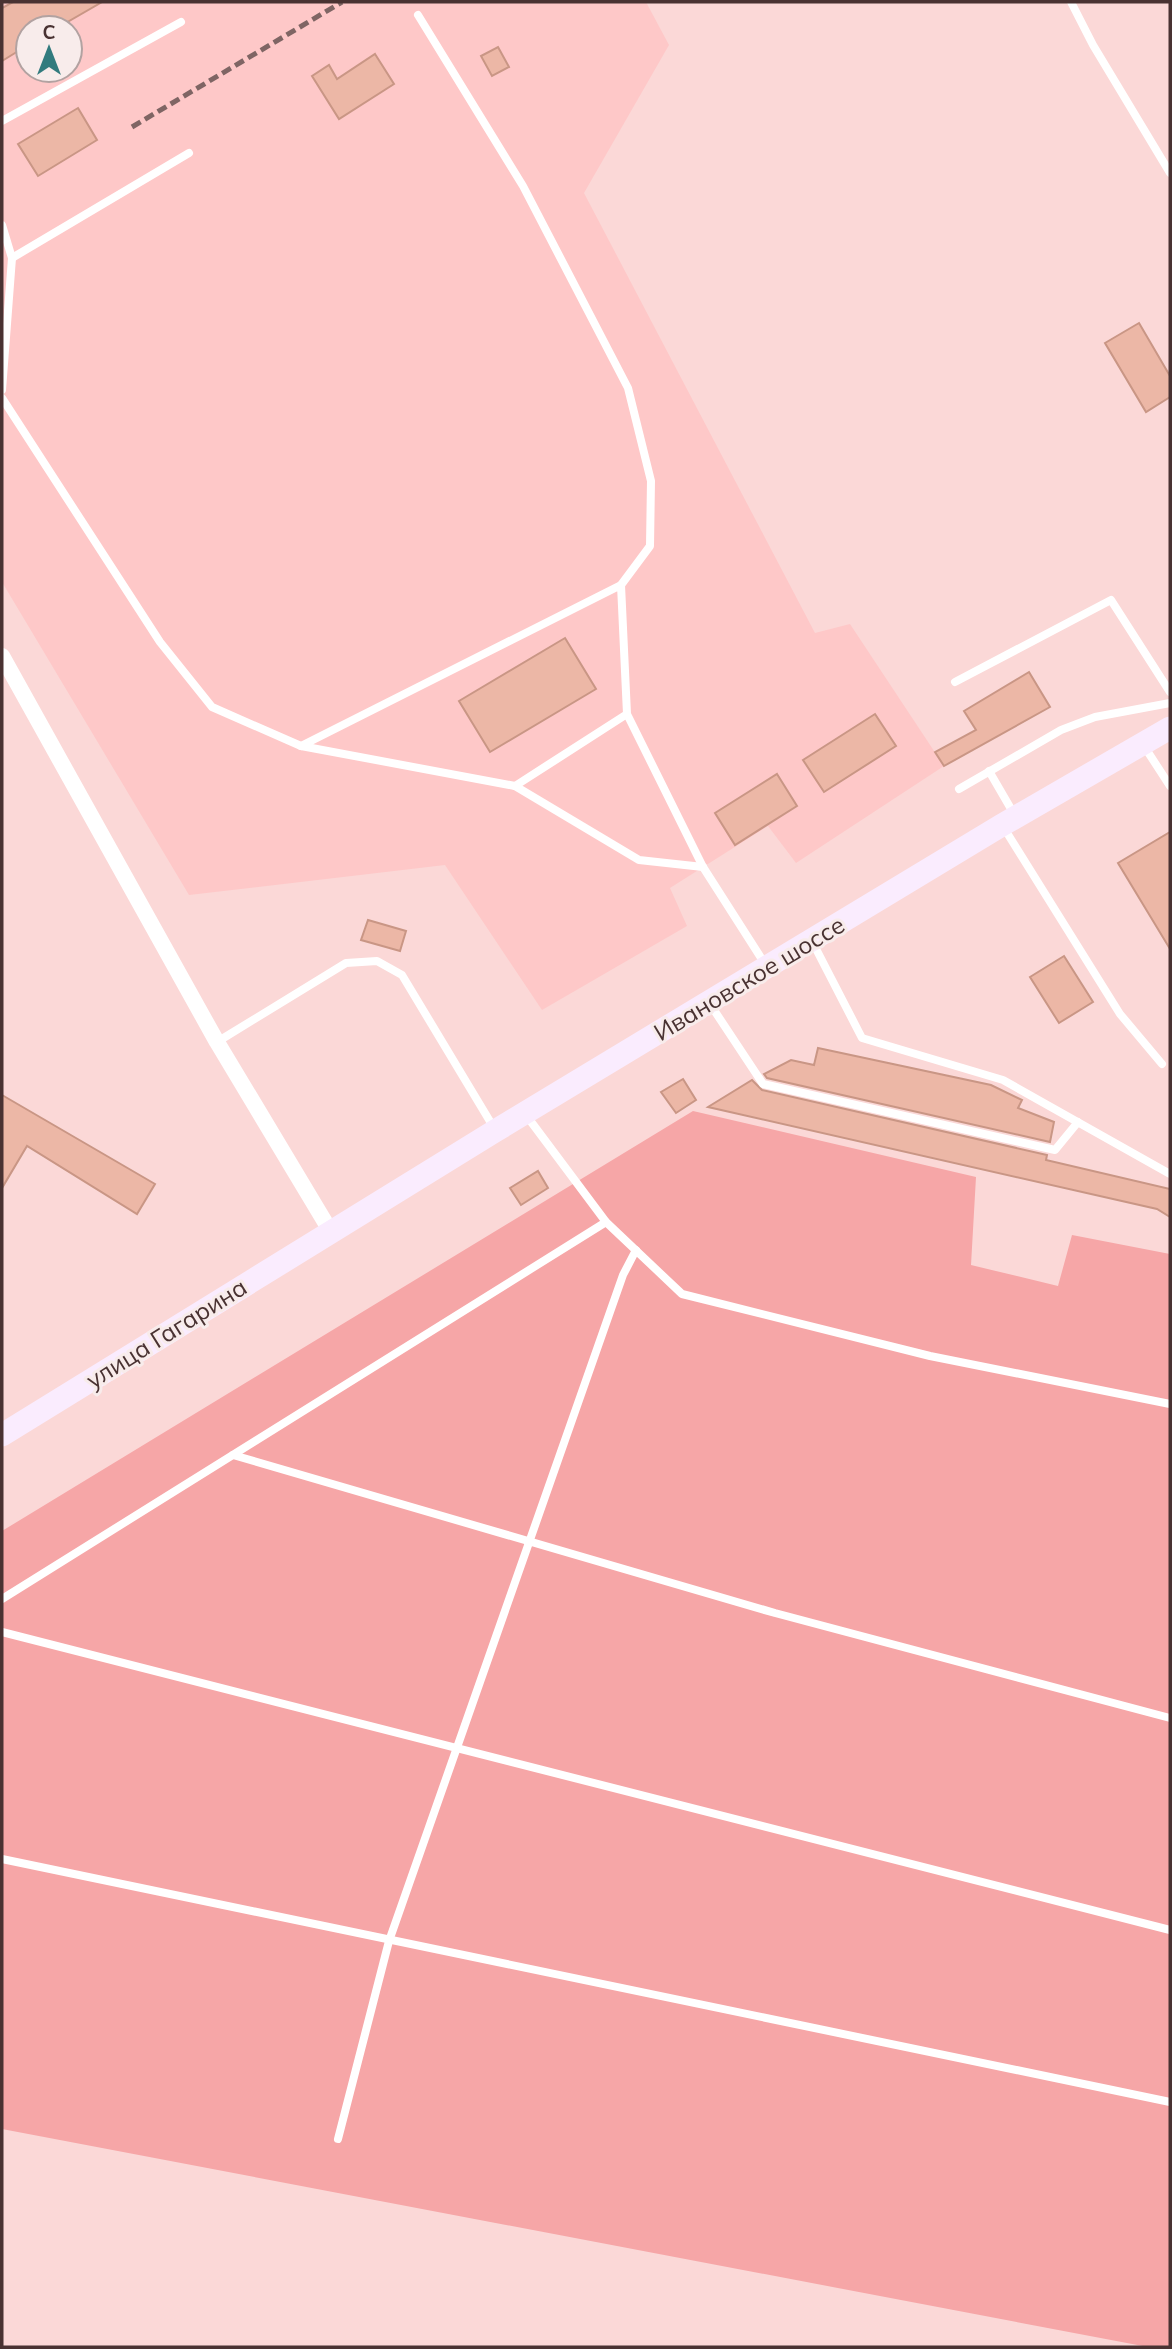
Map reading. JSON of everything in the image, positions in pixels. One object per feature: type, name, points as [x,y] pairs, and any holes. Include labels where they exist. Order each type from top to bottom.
[{"type":"street","points":[[2,656],[218,1042],[331,1232]]},
{"type":"street","name":"Ивановское шоссе","points":[[331,1232],[1009,821],[1170,728]]},
{"type":"street","name":"улица Гагарина","points":[[2,1435],[331,1232]]},
{"type":"lane","points":[[1071,2],[1093,45],[1170,173]]},
{"type":"lane","points":[[301,746],[621,585],[650,546],[651,481],[628,388],[523,186],[418,15]]},
{"type":"lane","points":[[2,121],[181,22]]},
{"type":"lane","points":[[12,258],[189,153]]},
{"type":"lane","points":[[2,225],[12,258],[2,390]]},
{"type":"lane","points":[[2,398],[160,642],[212,707],[301,746],[515,786],[639,860],[703,867]]},
{"type":"lane","points":[[621,585],[627,714],[703,867],[767,967]]},
{"type":"lane","points":[[955,682],[1111,600],[1170,692]]},
{"type":"lane","points":[[959,789],[1061,730],[1095,717],[1170,703]]},
{"type":"lane","points":[[515,786],[627,714]]},
{"type":"lane","points":[[1143,744],[1170,786]]},
{"type":"lane","points":[[989,771],[1009,821],[1120,1014],[1162,1064]]},
{"type":"lane","points":[[811,940],[862,1038],[1003,1080],[1170,1174]]},
{"type":"lane","points":[[218,1042],[346,963],[377,961],[402,975],[495,1131]]},
{"type":"lane","points":[[709,1002],[763,1084],[1055,1150],[1078,1122]]},
{"type":"lane","points":[[524,1113],[607,1222],[681,1294],[930,1356],[1170,1404]]},
{"type":"lane","points":[[2,1600],[607,1222]]},
{"type":"lane","points":[[338,2138],[389,1941],[623,1275],[636,1250]]},
{"type":"lane","points":[[233,1455],[775,1612],[1170,1718]]},
{"type":"lane","points":[[2,1632],[1170,1930]]},
{"type":"lane","points":[[2,1859],[1170,2102]]},
{"type":"shaded area","points":[[2,2],[646,2],[669,45],[584,193],[815,633],[850,624],[944,766],[796,863],[768,826],[670,888],[687,926],[542,1010],[445,865],[189,895],[2,582]]},
{"type":"shaded area","points":[[693,1111],[976,1177],[971,1265],[1058,1286],[1072,1235],[1170,1254],[1170,2347],[1148,2347],[2,2129],[2,1531]]},
{"type":"building","points":[[13,2],[102,2],[81,14],[14,14],[14,54],[2,61],[2,8]]},
{"type":"building","points":[[498,47],[509,67],[492,76],[481,56]]},
{"type":"building","points":[[375,54],[394,84],[339,119],[312,76],[329,65],[337,79]]},
{"type":"building","points":[[78,108],[97,140],[38,176],[18,144]]},
{"type":"building","points":[[1139,323],[1170,376],[1170,397],[1146,412],[1105,343]]},
{"type":"building","points":[[565,638],[596,689],[490,752],[459,701]]},
{"type":"building","points":[[1029,672],[1050,707],[944,766],[935,752],[976,730],[964,711]]},
{"type":"building","points":[[875,714],[896,746],[824,792],[803,760]]},
{"type":"building","points":[[777,774],[797,806],[735,845],[715,813]]},
{"type":"building","points":[[1170,832],[1170,949],[1118,863]]},
{"type":"building","points":[[368,920],[406,931],[400,951],[361,940]]},
{"type":"building","points":[[1064,956],[1093,1002],[1059,1023],[1030,977]]},
{"type":"building","points":[[818,1048],[991,1085],[1022,1100],[1018,1108],[1054,1122],[1050,1142],[767,1078],[764,1074],[791,1060],[814,1065]]},
{"type":"building","points":[[683,1079],[696,1100],[676,1113],[661,1092]]},
{"type":"building","points":[[752,1080],[762,1090],[1047,1155],[1046,1160],[1170,1189],[1170,1217],[1157,1209],[708,1107]]},
{"type":"building","points":[[2,1095],[155,1184],[137,1214],[27,1146],[2,1188]]},
{"type":"building","points":[[538,1171],[548,1188],[521,1205],[510,1188]]},
{"type":"railway","points":[[132,127],[342,2]]}]
